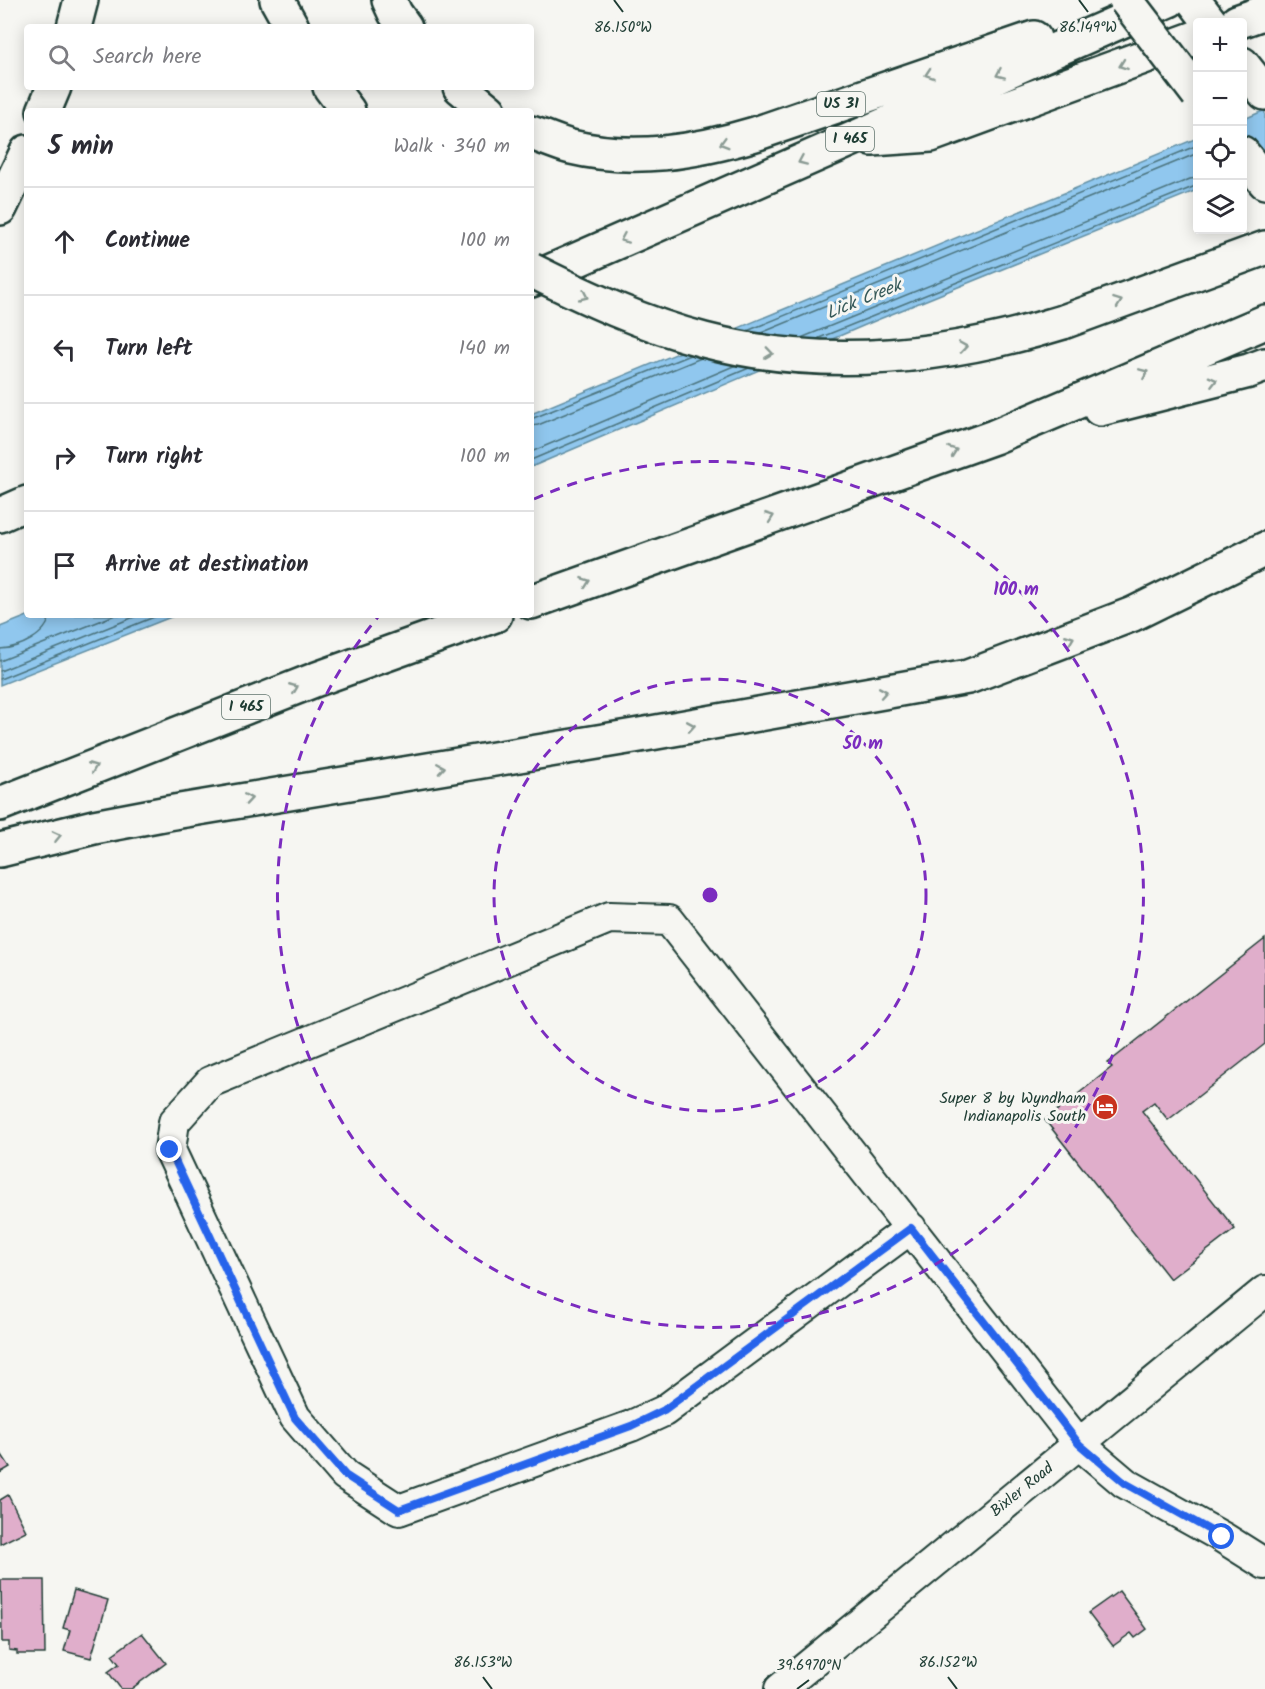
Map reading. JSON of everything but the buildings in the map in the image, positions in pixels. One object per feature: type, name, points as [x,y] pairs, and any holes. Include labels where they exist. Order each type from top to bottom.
[{"type":"main road","points":[[75,24],[81,0]]},
{"type":"main road","points":[[277,0],[290,24]]},
{"type":"main road","points":[[389,0],[403,24]]},
{"type":"main road","points":[[1126,0],[1193,89]]},
{"type":"main road","name":"US 31","points":[[534,134],[571,147],[638,155],[666,154],[716,146],[1143,0]]},
{"type":"main road","name":"I 465","points":[[534,279],[1169,0]]},
{"type":"main road","points":[[1193,0],[1207,18]]},
{"type":"main road","points":[[1247,18],[1265,12]]},
{"type":"main road","points":[[844,142],[930,135],[1193,38]]},
{"type":"main road","points":[[1247,70],[1265,93]]},
{"type":"main road","points":[[45,108],[53,90]]},
{"type":"main road","points":[[332,90],[346,108]]},
{"type":"main road","points":[[464,90],[485,108]]},
{"type":"main road","points":[[0,208],[24,159]]},
{"type":"main road","points":[[1247,159],[1265,182]]},
{"type":"main road","points":[[534,271],[613,309],[723,345],[792,355],[849,357],[929,353],[1018,336],[1063,322],[1265,248]]},
{"type":"main road","points":[[534,601],[994,437],[1265,322]]},
{"type":"main road","points":[[994,437],[1265,365]]},
{"type":"main road","points":[[0,515],[24,504]]},
{"type":"main road","points":[[0,850],[94,827],[168,813],[634,736],[968,677],[1132,614],[1265,549]]},
{"type":"main road","name":"I 465","points":[[0,804],[317,679],[487,618]]},
{"type":"street","points":[[911,1228],[664,1410],[631,1426],[399,1510],[345,1475],[295,1418],[170,1150],[174,1122],[210,1082],[609,918],[669,920],[911,1228],[1079,1444],[1125,1483],[1222,1537],[1265,1564]]},
{"type":"street","name":"Bixler Road","points":[[780,1689],[1265,1291]]},
{"type":"water","points":[[1265,110],[1265,163],[1247,170],[1247,126],[1247,118]]},
{"type":"water","name":"Lick Creek","points":[[1193,140],[1193,192],[877,320],[534,466],[534,413]]},
{"type":"water","points":[[24,617],[168,618],[0,685],[0,627]]},
{"type":"place","name":"Super 8 by Wyndham Indianapolis South","points":[[1105,1107]]},
{"type":"route","points":[[170,1150],[295,1418],[345,1475],[399,1510],[631,1426],[664,1410],[911,1228],[1079,1444],[1125,1483],[1222,1537]]}]
